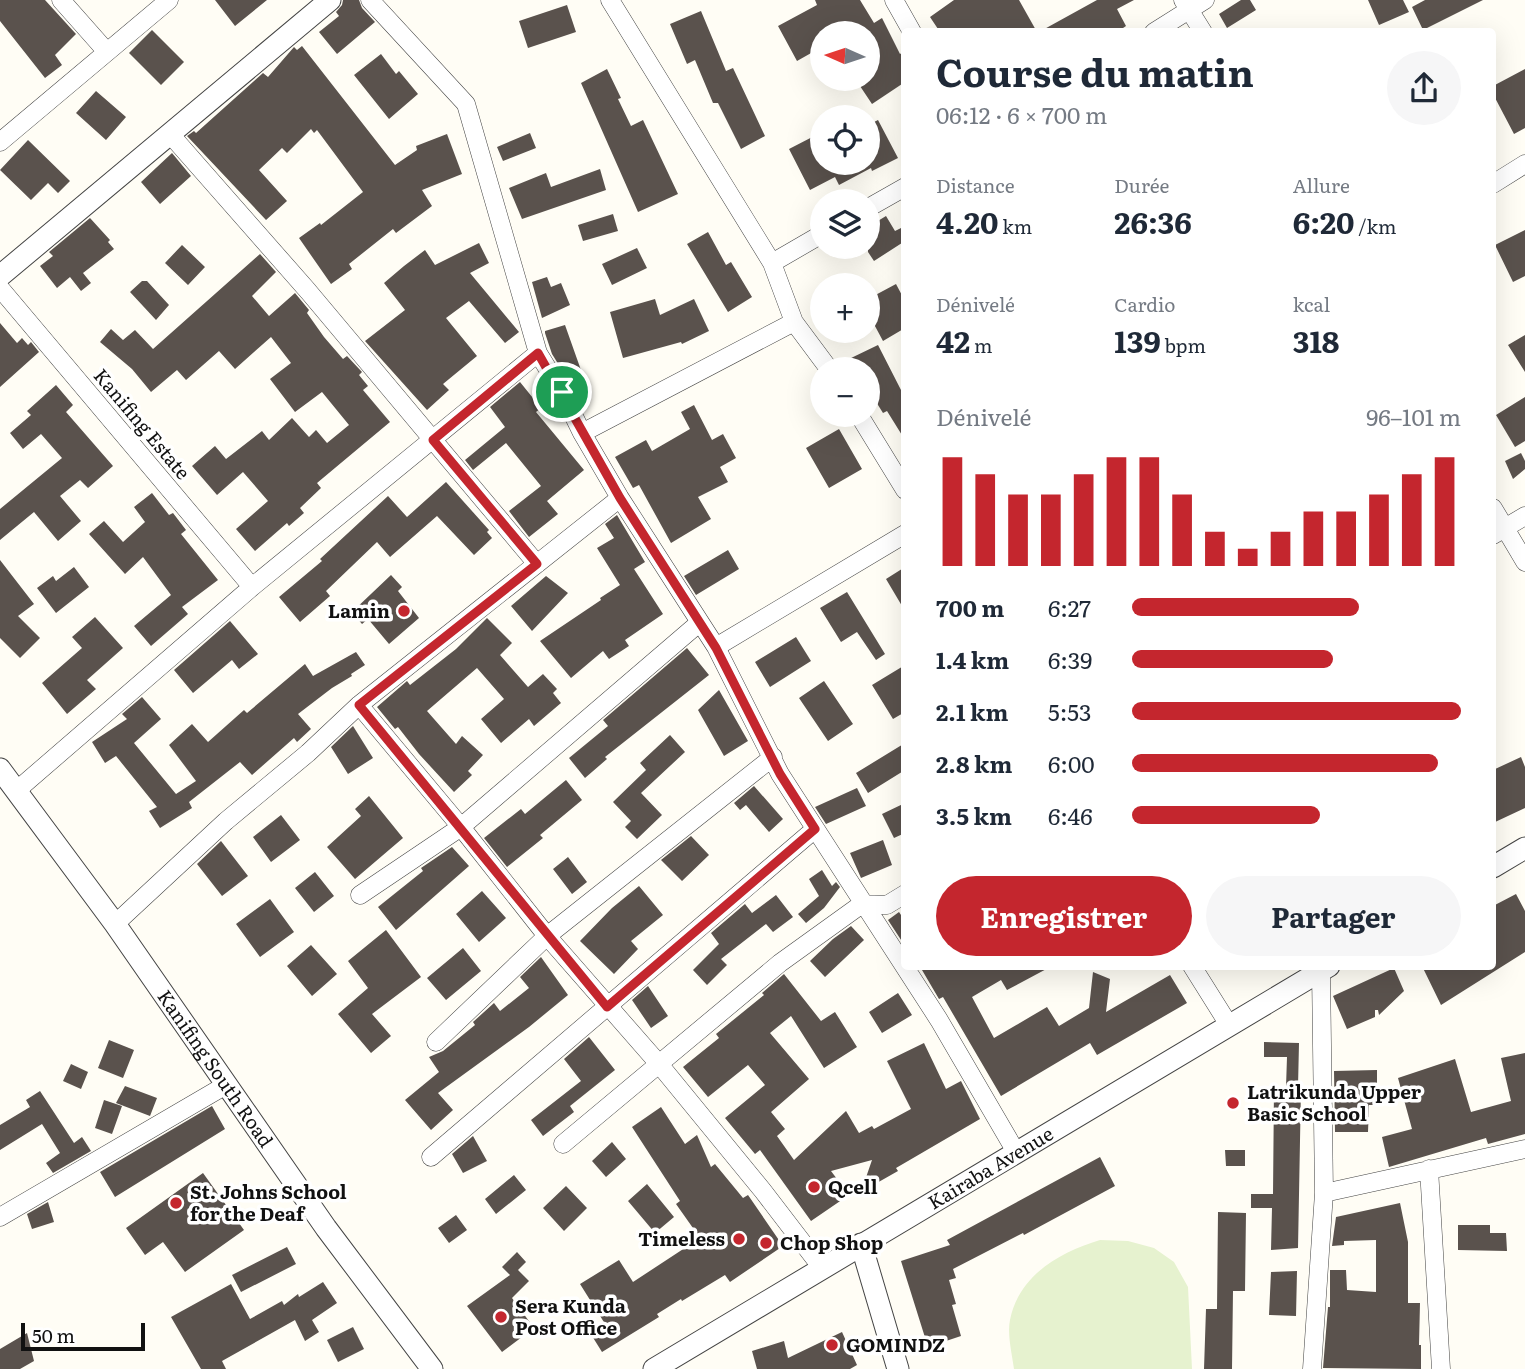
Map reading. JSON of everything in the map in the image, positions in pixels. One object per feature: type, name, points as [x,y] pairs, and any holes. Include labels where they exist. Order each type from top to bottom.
[{"type":"street","points":[[61,0],[107,52]]},
{"type":"street","points":[[0,142],[169,0]]},
{"type":"street","points":[[0,276],[330,0]]},
{"type":"street","points":[[370,0],[466,104],[538,353],[620,498],[716,648],[780,774],[901,963]]},
{"type":"street","points":[[610,0],[772,263],[794,322],[820,357]]},
{"type":"street","points":[[894,0],[910,28]]},
{"type":"street","points":[[1159,28],[1186,4],[1205,0]]},
{"type":"street","points":[[1186,4],[1201,28]]},
{"type":"street","points":[[170,134],[308,290],[537,564]]},
{"type":"street","points":[[1496,182],[1525,164]]},
{"type":"street","points":[[880,201],[901,189]]},
{"type":"street","points":[[772,263],[810,241]]},
{"type":"street","name":"Kanifing Estate","points":[[0,288],[252,587]]},
{"type":"street","points":[[582,433],[794,322]]},
{"type":"street","points":[[16,791],[252,587],[538,353]]},
{"type":"street","points":[[866,427],[901,483]]},
{"type":"street","points":[[115,924],[226,821],[308,753],[359,705],[620,498]]},
{"type":"street","points":[[1525,516],[1499,531],[1525,562]]},
{"type":"street","points":[[716,648],[901,536]]},
{"type":"street","points":[[360,895],[461,827],[699,623]]},
{"type":"street","points":[[359,705],[461,827],[547,936],[659,1064],[822,1268]]},
{"type":"street","points":[[436,1042],[547,936],[773,757]]},
{"type":"street","name":"Kanifing South Road","points":[[0,769],[115,924],[326,1228],[432,1369]]},
{"type":"street","points":[[431,1157],[815,829]]},
{"type":"street","points":[[1496,865],[1525,848]]},
{"type":"street","points":[[563,1144],[780,963],[862,904],[887,905],[901,896]]},
{"type":"street","points":[[906,970],[939,1020],[1016,1152]]},
{"type":"street","points":[[1195,970],[1229,1025]]},
{"type":"street","name":"Kairaba Avenue","points":[[654,1369],[1322,970]]},
{"type":"street","points":[[1312,1369],[1324,1193],[1325,970]]},
{"type":"street","points":[[0,1217],[226,1085]]},
{"type":"street","points":[[1324,1193],[1525,1149]]},
{"type":"street","points":[[1429,1169],[1441,1369]]},
{"type":"street","points":[[861,1244],[898,1369]]},
{"type":"green space","points":[[1100,1240],[1128,1241],[1154,1248],[1174,1262],[1188,1287],[1192,1369],[1014,1369],[1009,1326],[1022,1290],[1032,1278],[1056,1259]]},
{"type":"building","points":[[0,0],[45,0],[76,34],[55,55],[62,65],[45,78],[0,21]]},
{"type":"building","points":[[215,0],[267,0],[235,26]]},
{"type":"building","points":[[343,0],[359,0],[362,8],[375,22],[337,54],[319,32],[339,16],[336,12]]},
{"type":"building","points":[[815,0],[860,0],[873,21],[810,21],[810,54],[797,61],[778,26],[817,5]]},
{"type":"building","points":[[954,0],[1019,0],[1035,28],[937,28],[930,17]]},
{"type":"building","points":[[1097,0],[1134,0],[1117,9],[1126,26],[1123,28],[1046,28]]},
{"type":"building","points":[[1241,0],[1250,0],[1256,10],[1227,28],[1219,14]]},
{"type":"building","points":[[1368,0],[1403,0],[1409,12],[1379,25]]},
{"type":"building","points":[[1425,0],[1483,0],[1427,28],[1422,28],[1412,7]]},
{"type":"building","points":[[567,5],[576,32],[528,48],[519,21]]},
{"type":"building","points":[[701,11],[726,71],[733,68],[765,136],[741,149],[718,103],[713,103],[695,60],[687,64],[670,24]]},
{"type":"building","points":[[882,18],[901,53],[901,85],[872,104],[863,91],[880,91],[880,21],[877,21]]},
{"type":"building","points":[[152,30],[184,62],[161,85],[129,53]]},
{"type":"building","points":[[302,46],[395,165],[417,150],[416,146],[447,134],[462,174],[422,190],[432,206],[396,233],[393,229],[349,264],[352,269],[331,284],[299,238],[320,223],[321,225],[363,192],[317,130],[314,133],[311,129],[287,153],[282,148],[259,170],[287,201],[266,220],[187,136],[194,131],[196,133],[263,73],[268,77],[294,47],[297,50]]},
{"type":"building","points":[[381,54],[396,74],[399,71],[418,94],[389,119],[354,75]]},
{"type":"building","points":[[607,69],[631,126],[643,120],[678,194],[638,212],[581,83]]},
{"type":"building","points":[[1525,69],[1525,128],[1514,134],[1496,100],[1496,84]]},
{"type":"building","points":[[96,91],[126,117],[106,140],[76,113]]},
{"type":"building","points":[[880,124],[898,158],[880,167]]},
{"type":"building","points":[[530,133],[536,148],[503,161],[497,147]]},
{"type":"building","points":[[810,138],[810,175],[858,175],[839,185],[835,177],[810,190],[789,149]]},
{"type":"building","points":[[28,140],[70,181],[58,193],[48,183],[31,200],[0,170]]},
{"type":"building","points":[[172,153],[191,176],[160,204],[141,182]]},
{"type":"building","points":[[600,169],[606,190],[522,219],[509,188],[546,173],[551,187]]},
{"type":"building","points":[[613,214],[618,231],[583,241],[578,225]]},
{"type":"building","points":[[886,216],[895,231],[901,228],[901,244],[880,257],[880,220]]},
{"type":"building","points":[[90,218],[110,240],[108,242],[114,249],[83,273],[91,283],[81,291],[70,277],[57,288],[40,266],[53,256],[49,252]]},
{"type":"building","points":[[1525,230],[1525,276],[1513,282],[1496,244]]},
{"type":"building","points":[[708,232],[726,265],[731,262],[752,297],[728,312],[687,244]]},
{"type":"building","points":[[479,243],[489,263],[470,273],[519,332],[505,343],[469,301],[446,318],[477,356],[443,384],[449,390],[427,410],[365,341],[405,310],[384,283],[425,250],[435,265]]},
{"type":"building","points":[[182,245],[205,267],[188,285],[165,263]]},
{"type":"building","points":[[637,248],[647,268],[612,285],[602,264]]},
{"type":"building","points":[[260,254],[276,272],[252,296],[269,316],[295,293],[309,310],[307,313],[324,337],[343,359],[347,356],[362,372],[359,375],[368,386],[363,390],[390,422],[317,483],[321,488],[300,508],[304,513],[289,526],[287,523],[255,551],[236,529],[268,501],[243,472],[217,495],[192,466],[215,446],[226,459],[262,431],[269,440],[292,418],[309,437],[316,430],[327,443],[349,425],[322,392],[295,412],[270,379],[291,363],[271,337],[235,369],[219,351],[186,380],[177,370],[151,392],[132,369],[100,342],[111,329],[123,340],[135,330],[153,349]]},
{"type":"building","points":[[547,277],[551,287],[561,283],[570,305],[542,318],[532,282]]},
{"type":"building","points":[[142,281],[147,281],[169,305],[156,320],[130,292]]},
{"type":"building","points":[[896,284],[901,293],[901,330],[883,341],[880,335],[880,293]]},
{"type":"building","points":[[655,299],[660,315],[694,299],[709,331],[682,344],[681,342],[623,358],[610,312]]},
{"type":"building","points":[[0,323],[17,343],[22,338],[28,345],[31,342],[39,352],[0,387]]},
{"type":"building","points":[[565,325],[582,373],[567,378],[552,354],[545,333]]},
{"type":"building","points":[[1525,335],[1525,372],[1508,345]]},
{"type":"building","points":[[878,345],[901,390],[901,434],[887,411],[883,413],[880,408],[880,357],[853,357]]},
{"type":"building","points":[[520,382],[541,408],[536,412],[584,470],[547,501],[558,514],[529,537],[509,511],[541,486],[506,443],[473,470],[465,460],[505,427],[490,407]]},
{"type":"building","points":[[56,385],[73,405],[66,412],[113,466],[88,488],[80,480],[60,496],[81,521],[58,541],[34,512],[0,540],[0,509],[62,458],[41,434],[23,449],[10,433],[31,415],[27,411]]},
{"type":"building","points":[[1525,397],[1525,441],[1515,447],[1496,415]]},
{"type":"building","points":[[694,405],[712,440],[723,434],[736,458],[720,467],[728,482],[698,497],[711,519],[671,543],[639,485],[633,488],[615,457],[646,440],[652,451],[690,429],[681,412]]},
{"type":"building","points":[[839,429],[862,469],[829,488],[806,448]]},
{"type":"building","points":[[1521,453],[1525,469],[1513,479],[1505,461]]},
{"type":"building","points":[[446,482],[489,530],[487,532],[492,538],[474,555],[437,516],[390,557],[377,542],[326,591],[330,596],[300,622],[279,597],[322,561],[320,559],[388,496],[407,517]]},
{"type":"building","points":[[152,493],[169,515],[173,513],[186,530],[181,534],[218,580],[182,607],[188,614],[151,646],[134,626],[171,595],[143,557],[125,574],[89,534],[104,521],[123,542],[145,522],[134,507]]},
{"type":"building","points":[[617,515],[645,562],[634,569],[663,614],[625,640],[629,646],[609,659],[603,651],[571,678],[540,641],[620,585],[597,548],[614,538],[605,524]]},
{"type":"building","points":[[728,550],[739,569],[696,595],[684,576]]},
{"type":"building","points":[[0,560],[34,604],[18,616],[40,638],[20,658],[0,638]]},
{"type":"building","points":[[74,567],[89,587],[56,613],[37,588],[53,576],[56,581]]},
{"type":"building","points":[[901,570],[901,604],[886,579]]},
{"type":"building","points":[[391,575],[402,587],[398,591],[419,618],[389,644],[368,619],[362,624],[352,612]]},
{"type":"building","points":[[546,576],[568,593],[532,631],[511,606]]},
{"type":"building","points":[[847,592],[885,654],[876,660],[857,632],[841,642],[820,608]]},
{"type":"building","points":[[95,617],[123,648],[87,680],[96,689],[67,714],[42,683],[82,648],[72,637]]},
{"type":"building","points":[[487,618],[512,643],[500,655],[528,687],[543,674],[557,689],[553,693],[561,703],[534,726],[529,719],[501,743],[481,719],[504,699],[477,668],[427,711],[456,744],[462,736],[483,755],[468,771],[472,775],[454,792],[398,727],[395,729],[377,707],[407,681],[410,685],[456,649]]},
{"type":"building","points":[[230,621],[258,654],[239,669],[232,660],[193,693],[174,670]]},
{"type":"building","points":[[796,637],[811,661],[770,687],[755,662]]},
{"type":"building","points":[[687,648],[709,675],[605,757],[607,759],[585,778],[569,758],[608,726],[603,720]]},
{"type":"building","points":[[356,652],[365,665],[298,714],[311,729],[297,742],[294,738],[252,775],[240,762],[189,802],[192,808],[160,828],[149,811],[157,807],[116,756],[105,763],[92,742],[127,719],[122,714],[142,697],[161,719],[134,743],[176,794],[196,781],[169,745],[192,724],[208,742],[244,710],[247,713],[305,664],[313,676]]},
{"type":"building","points":[[901,667],[901,714],[893,719],[872,685]]},
{"type":"building","points":[[824,681],[853,724],[828,741],[799,698]]},
{"type":"building","points":[[719,690],[748,741],[724,756],[698,710]]},
{"type":"building","points":[[353,726],[373,758],[348,774],[331,747]]},
{"type":"building","points":[[670,735],[685,752],[641,793],[662,815],[637,839],[625,827],[631,821],[613,802],[646,770],[640,763]]},
{"type":"building","points":[[901,745],[901,772],[868,793],[856,773]]},
{"type":"building","points":[[1521,757],[1525,767],[1525,808],[1496,822],[1496,769]]},
{"type":"building","points":[[566,780],[582,800],[540,835],[543,838],[507,867],[484,838],[521,809],[525,814]]},
{"type":"building","points":[[754,786],[783,819],[769,832],[746,805],[740,810],[734,803]]},
{"type":"building","points":[[857,788],[866,806],[826,824],[815,807]]},
{"type":"building","points":[[369,796],[403,838],[355,879],[327,847],[361,816],[355,809]]},
{"type":"building","points":[[901,805],[901,835],[894,838],[882,814]]},
{"type":"building","points":[[281,815],[300,840],[271,862],[253,837]]},
{"type":"building","points":[[691,836],[709,855],[682,881],[661,860]]},
{"type":"building","points":[[883,840],[892,865],[861,878],[850,853]]},
{"type":"building","points":[[221,841],[248,876],[222,896],[197,864]]},
{"type":"building","points":[[452,847],[469,866],[396,930],[378,907],[423,871],[421,868]]},
{"type":"building","points":[[568,857],[587,882],[572,894],[553,869]]},
{"type":"building","points":[[822,870],[832,886],[836,882],[840,887],[824,908],[806,923],[798,914],[819,896],[809,879]]},
{"type":"building","points":[[315,872],[334,896],[314,912],[295,888]]},
{"type":"building","points":[[639,886],[663,915],[631,941],[638,949],[614,974],[580,941],[612,908]]},
{"type":"building","points":[[482,891],[506,918],[479,942],[456,914]]},
{"type":"building","points":[[1516,894],[1525,911],[1525,952],[1441,1005],[1424,970],[1496,970],[1496,904]]},
{"type":"building","points":[[776,895],[793,917],[773,932],[766,924],[721,959],[727,965],[707,985],[693,970],[719,944],[711,933],[745,904],[752,913]]},
{"type":"building","points":[[270,899],[294,932],[260,957],[236,924]]},
{"type":"building","points":[[899,912],[901,915],[901,940],[888,920]]},
{"type":"building","points":[[851,926],[864,940],[825,977],[810,961]]},
{"type":"building","points":[[386,930],[421,977],[372,1014],[391,1036],[371,1053],[338,1014],[368,988],[348,961]]},
{"type":"building","points":[[311,945],[337,974],[312,996],[287,966]]},
{"type":"building","points":[[463,948],[481,971],[446,1000],[427,978]]},
{"type":"building","points":[[541,957],[568,995],[438,1093],[453,1110],[431,1130],[405,1100],[439,1072],[429,1057],[443,1051],[475,1025],[473,1022],[494,1003],[500,1011],[529,988],[520,977]]},
{"type":"building","points":[[922,970],[1044,970],[1007,990],[1001,980],[972,997],[994,1038],[1047,1007],[1059,1026],[1089,1008],[1093,972],[1110,979],[1106,1012],[1170,975],[1187,1003],[1097,1055],[1090,1043],[1001,1096],[943,997],[939,999]]},
{"type":"building","points":[[1390,970],[1395,970],[1404,991],[1379,1015],[1378,1010],[1375,1010],[1375,1017],[1347,1029],[1333,996]]},
{"type":"building","points":[[784,974],[821,1021],[835,1012],[857,1047],[824,1068],[791,1016],[770,1033],[809,1079],[771,1112],[785,1129],[777,1136],[794,1160],[846,1111],[859,1133],[872,1126],[874,1129],[911,1109],[887,1061],[924,1043],[946,1089],[961,1081],[980,1119],[896,1168],[898,1171],[861,1192],[872,1160],[831,1171],[849,1195],[811,1221],[760,1150],[755,1154],[725,1118],[765,1085],[748,1065],[708,1097],[683,1067],[719,1038],[716,1034],[764,995],[762,993]]},
{"type":"building","points":[[648,986],[668,1016],[651,1028],[632,1000]]},
{"type":"building","points":[[898,993],[912,1015],[882,1033],[869,1012]]},
{"type":"building","points":[[589,1037],[615,1070],[570,1106],[574,1112],[543,1136],[531,1120],[581,1081],[564,1059]]},
{"type":"building","points":[[109,1040],[134,1050],[123,1078],[98,1068]]},
{"type":"building","points":[[1264,1042],[1299,1043],[1298,1087],[1301,1087],[1298,1248],[1271,1250],[1272,1208],[1251,1208],[1251,1194],[1273,1194],[1274,1087],[1286,1087],[1287,1057],[1264,1057]]},
{"type":"building","points":[[1525,1053],[1525,1134],[1488,1144],[1486,1138],[1389,1167],[1382,1137],[1412,1129],[1398,1078],[1455,1059],[1471,1112],[1511,1101],[1501,1058]]},
{"type":"building","points":[[71,1064],[88,1072],[81,1089],[63,1081]]},
{"type":"building","points":[[1377,1070],[1377,1105],[1369,1105],[1368,1132],[1335,1132],[1334,1071]]},
{"type":"building","points":[[125,1086],[157,1098],[150,1116],[116,1103]]},
{"type":"building","points":[[40,1091],[74,1143],[82,1137],[91,1151],[53,1173],[46,1163],[60,1153],[42,1124],[0,1150],[0,1125],[30,1107],[26,1100]]},
{"type":"building","points":[[104,1100],[122,1106],[112,1134],[95,1128]]},
{"type":"building","points":[[212,1106],[225,1129],[115,1197],[100,1172]]},
{"type":"building","points":[[661,1107],[685,1144],[697,1135],[711,1167],[715,1164],[743,1198],[748,1195],[783,1246],[730,1282],[725,1275],[682,1301],[681,1299],[657,1314],[659,1317],[602,1352],[592,1336],[607,1327],[580,1284],[619,1260],[633,1282],[700,1238],[676,1204],[680,1201],[632,1127]]},
{"type":"building","points":[[473,1136],[487,1161],[463,1173],[452,1154]]},
{"type":"building","points":[[612,1142],[626,1159],[606,1177],[592,1161]]},
{"type":"building","points":[[1225,1150],[1245,1150],[1245,1166],[1226,1166]]},
{"type":"building","points":[[1100,1157],[1115,1186],[1024,1235],[1023,1233],[953,1269],[956,1278],[949,1280],[956,1304],[952,1305],[961,1336],[928,1347],[901,1261],[950,1245],[947,1240]]},
{"type":"building","points":[[203,1173],[244,1230],[185,1272],[163,1242],[145,1255],[126,1228]]},
{"type":"building","points":[[514,1175],[526,1190],[496,1214],[485,1199]]},
{"type":"building","points":[[647,1184],[674,1217],[655,1233],[628,1201]]},
{"type":"building","points":[[566,1186],[587,1208],[564,1231],[543,1208]]},
{"type":"building","points":[[48,1202],[54,1222],[32,1229],[27,1214]]},
{"type":"building","points":[[1400,1203],[1408,1242],[1408,1303],[1420,1303],[1421,1369],[1323,1368],[1330,1307],[1330,1270],[1346,1270],[1347,1290],[1376,1292],[1376,1240],[1344,1241],[1344,1245],[1332,1246],[1336,1217]]},
{"type":"building","points":[[1218,1212],[1246,1213],[1245,1291],[1233,1291],[1232,1369],[1204,1369],[1206,1309],[1217,1309]]},
{"type":"building","points":[[456,1215],[467,1230],[449,1243],[438,1228]]},
{"type":"building","points":[[1458,1225],[1490,1225],[1490,1233],[1506,1233],[1507,1251],[1458,1250]]},
{"type":"building","points":[[287,1247],[296,1264],[241,1292],[232,1275]]},
{"type":"building","name":"Sera Kunda Post Office","points":[[517,1252],[526,1262],[518,1270],[529,1281],[512,1298],[534,1328],[502,1352],[467,1306],[510,1275],[502,1267]]},
{"type":"building","points":[[1297,1271],[1296,1316],[1269,1315],[1271,1272]]},
{"type":"building","points":[[323,1282],[337,1303],[312,1320],[319,1332],[305,1341],[295,1320],[222,1361],[226,1369],[201,1369],[171,1317],[231,1284],[250,1319],[282,1301],[284,1305],[298,1294],[299,1297]]},
{"type":"building","points":[[353,1327],[364,1349],[338,1362],[327,1340]]},
{"type":"building","name":"GOMINDZ","points":[[842,1332],[857,1365],[850,1369],[757,1369],[752,1351],[784,1341],[788,1358]]},
{"type":"building","points":[[27,1333],[34,1361],[20,1369],[0,1369],[0,1349]]},
{"type":"place","name":"Lamin","points":[[404,611]]},
{"type":"place","name":"Latrikunda Upper Basic School","points":[[1233,1103]]},
{"type":"place","name":"Qcell","points":[[814,1187]]},
{"type":"place","name":"St. Johns School for the Deaf","points":[[176,1203]]},
{"type":"place","name":"Timeless","points":[[739,1239]]},
{"type":"place","name":"Chop Shop","points":[[766,1243]]},
{"type":"place","name":"Sera Kunda Post Office","points":[[501,1317]]},
{"type":"place","name":"GOMINDZ","points":[[832,1345]]},
{"type":"route","points":[[538,353],[562,392],[582,433],[620,498],[716,648],[780,774],[815,829],[607,1007],[359,705],[537,564],[433,440],[538,353]]}]
